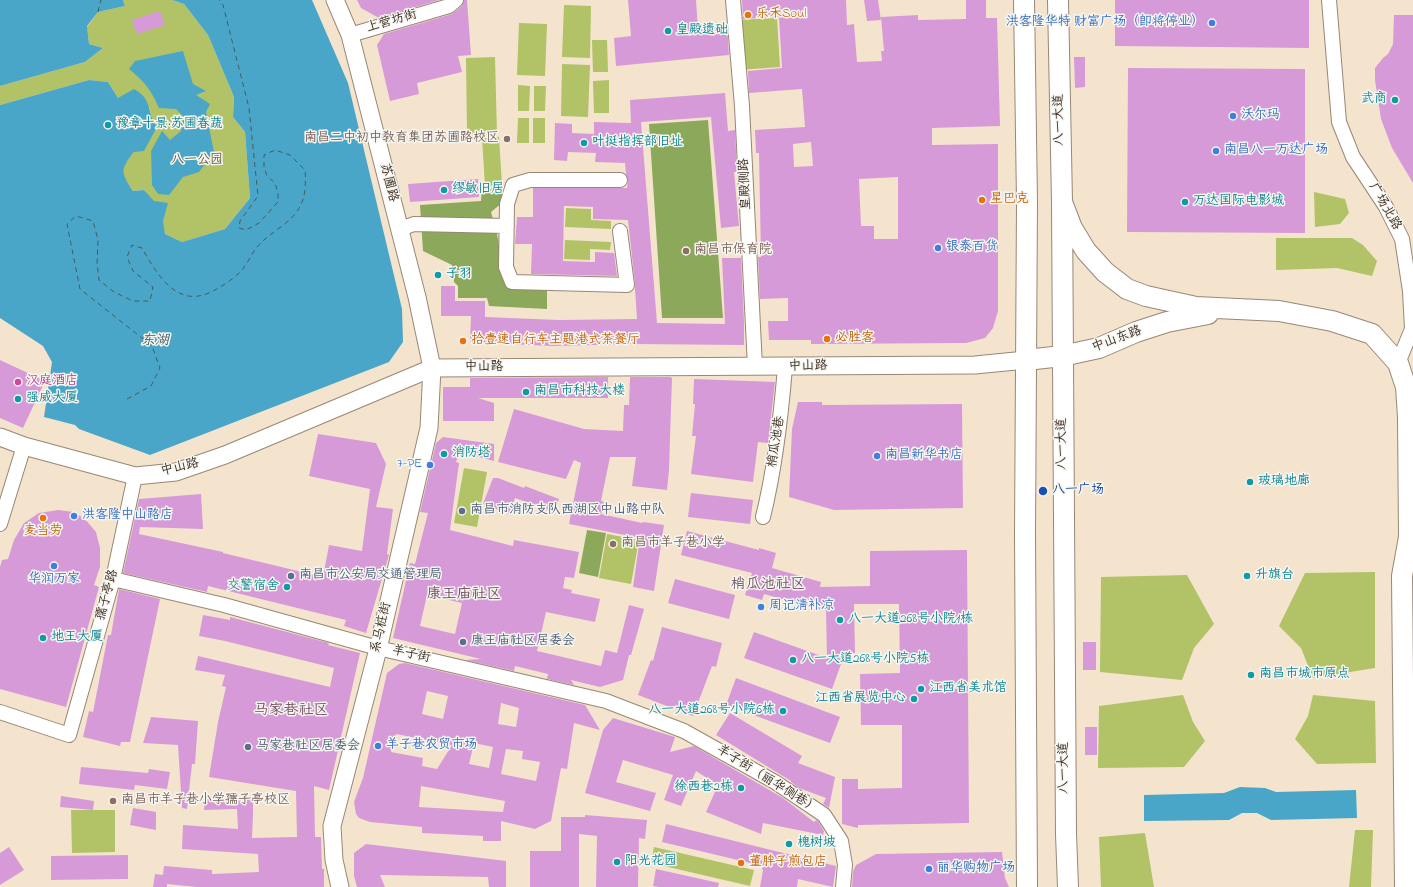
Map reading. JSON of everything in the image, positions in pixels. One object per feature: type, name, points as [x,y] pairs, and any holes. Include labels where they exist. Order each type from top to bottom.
[{"type":"highway","points":[[1024,0],[1027,202],[1025,542],[1027,887]]},
{"type":"highway","name":"八一大道","points":[[1058,0],[1062,202],[1066,826],[1068,887]]},
{"type":"highway","name":"中山东路","points":[[1062,202],[1072,228],[1086,251],[1105,272],[1127,289],[1146,296],[1196,307],[1279,311],[1332,321],[1372,334],[1398,362]]},
{"type":"highway","name":"中山东路","points":[[1026,360],[1062,356],[1099,348],[1136,332],[1167,322],[1237,310]]},
{"type":"highway","points":[[1398,362],[1406,386],[1411,545],[1402,576],[1405,887]]},
{"type":"main road","name":"苏圃路","points":[[335,0],[350,35],[417,297],[432,368]]},
{"type":"main road","name":"中山东路","points":[[995,364],[1026,360]]},
{"type":"main road","name":"中山路","points":[[0,437],[24,446],[135,476],[176,472],[226,455],[432,368],[975,366],[995,364]]},
{"type":"main road","name":"系马桩街","points":[[340,887],[334,860],[332,826],[378,648],[429,428],[432,368]]},
{"type":"street","name":"上营坊街","points":[[350,35],[449,6],[456,0]]},
{"type":"street","name":"皇殿侧路","points":[[733,0],[742,106],[755,367]]},
{"type":"street","name":"广场北路","points":[[1329,0],[1339,122],[1353,157],[1386,207],[1402,239],[1410,291],[1412,330],[1398,362]]},
{"type":"street","points":[[620,180],[530,180],[514,185],[507,204],[506,267],[512,282],[627,285],[620,230]]},
{"type":"street","points":[[400,229],[414,224],[507,226]]},
{"type":"street","name":"梢瓜池巷","points":[[763,517],[769,492],[782,408],[785,367]]},
{"type":"street","points":[[0,524],[24,446]]},
{"type":"street","name":"孺子亭路","points":[[0,712],[69,735],[113,579],[135,476]]},
{"type":"street","name":"羊子街","points":[[113,579],[224,605],[378,648],[606,701],[684,731]]},
{"type":"street","name":"羊子街（丽华侧巷）","points":[[684,731],[775,782],[824,815],[841,841],[845,865],[843,887]]},
{"type":"green space","name":"八一公园","points":[[123,0],[172,0],[184,4],[208,35],[234,97],[233,117],[245,132],[250,198],[225,229],[182,242],[165,234],[160,216],[152,200],[144,190],[133,191],[124,177],[124,164],[134,152],[153,122],[149,107],[118,98],[108,82],[89,80],[0,105],[0,86],[85,62],[103,48],[89,44],[87,27],[98,12],[125,6]]},
{"type":"green space","points":[[564,5],[591,6],[590,58],[562,57]]},
{"type":"green space","points":[[777,18],[780,67],[739,70],[736,20]]},
{"type":"green space","points":[[519,23],[547,24],[545,76],[517,75]]},
{"type":"green space","points":[[592,40],[607,40],[608,72],[593,72]]},
{"type":"green space","points":[[495,57],[497,135],[467,135],[466,58]]},
{"type":"green space","points":[[562,64],[590,65],[588,117],[561,116]]},
{"type":"green space","points":[[609,80],[609,113],[594,113],[593,81]]},
{"type":"green space","points":[[518,85],[530,86],[529,111],[518,111]]},
{"type":"green space","points":[[534,86],[546,86],[545,111],[534,111]]},
{"type":"green space","points":[[518,118],[529,118],[529,143],[517,143]]},
{"type":"green space","points":[[533,118],[545,118],[545,143],[533,143]]},
{"type":"green space","points":[[708,120],[723,318],[662,318],[649,124]]},
{"type":"green space","points":[[499,137],[502,185],[485,186],[482,138]]},
{"type":"green space","points":[[482,187],[506,191],[502,203],[491,212],[503,265],[511,285],[547,287],[547,309],[489,306],[487,298],[458,298],[458,286],[454,282],[452,265],[423,251],[420,205],[481,201]]},
{"type":"green space","points":[[1314,192],[1345,199],[1349,213],[1340,224],[1315,227]]},
{"type":"green space","points":[[566,208],[591,209],[591,220],[611,221],[611,229],[565,227]]},
{"type":"green space","points":[[1276,238],[1352,238],[1363,245],[1377,261],[1372,276],[1337,268],[1276,270]]},
{"type":"green space","points":[[565,240],[611,242],[610,250],[590,249],[590,260],[564,259]]},
{"type":"green space","points":[[464,468],[487,472],[477,527],[454,523]]},
{"type":"green space","points":[[587,530],[606,533],[598,577],[579,573]]},
{"type":"green space","points":[[607,534],[639,540],[631,584],[599,578]]},
{"type":"green space","points":[[1375,572],[1375,668],[1313,678],[1301,648],[1279,626],[1305,573]]},
{"type":"green space","points":[[1187,575],[1214,624],[1194,648],[1182,680],[1100,672],[1101,577]]},
{"type":"green space","points":[[1183,695],[1193,722],[1205,741],[1184,767],[1098,768],[1099,706]]},
{"type":"green space","points":[[1313,695],[1375,701],[1376,763],[1317,764],[1295,739],[1308,716]]},
{"type":"green space","points":[[71,810],[115,810],[115,852],[72,853]]},
{"type":"green space","points":[[1355,830],[1373,830],[1371,887],[1349,887]]},
{"type":"green space","points":[[1145,833],[1154,887],[1101,887],[1099,837]]},
{"type":"green space","points":[[654,847],[754,870],[750,886],[651,863]]},
{"type":"water","points":[[0,0],[123,0],[125,6],[98,12],[87,26],[89,44],[103,48],[85,62],[0,86]]},
{"type":"water","name":"东湖","points":[[172,0],[312,0],[348,83],[402,309],[403,342],[389,362],[150,455],[79,429],[75,425],[44,417],[52,362],[43,346],[0,318],[0,105],[89,80],[108,82],[118,98],[134,89],[140,93],[147,102],[157,127],[144,151],[134,152],[124,167],[124,175],[133,191],[144,190],[154,201],[168,203],[163,221],[165,234],[182,242],[225,229],[250,198],[245,132],[233,117],[234,97],[208,35],[184,4]]},
{"type":"water","points":[[183,51],[193,84],[206,91],[196,95],[210,104],[206,112],[214,152],[199,172],[183,177],[169,195],[158,194],[152,185],[151,151],[162,131],[170,140],[181,131],[184,117],[176,109],[159,108],[147,87],[129,69],[135,61]]},
{"type":"water","points":[[1240,787],[1265,788],[1276,792],[1356,790],[1357,818],[1271,820],[1257,813],[1242,813],[1229,820],[1144,821],[1144,795],[1224,793]]},
{"type":"building","points":[[357,0],[439,0],[379,18],[361,8]]},
{"type":"building","points":[[464,0],[467,0],[471,55],[458,56],[462,72],[417,83],[419,94],[390,101],[377,45],[384,34],[452,14],[462,6]]},
{"type":"building","points":[[628,0],[696,0],[698,29],[727,26],[729,55],[616,66],[614,38],[631,36]]},
{"type":"building","points":[[742,0],[846,0],[847,25],[854,24],[857,62],[882,61],[881,51],[884,51],[881,17],[918,15],[918,20],[966,19],[966,0],[986,0],[986,18],[997,18],[1000,126],[932,128],[932,145],[998,144],[998,311],[993,328],[985,338],[966,343],[811,344],[811,340],[769,340],[768,321],[788,321],[788,298],[760,299],[758,257],[761,257],[759,153],[756,153],[755,130],[805,127],[802,89],[749,93],[748,71],[782,68],[779,17],[743,19]],"holes":[[[811,142],[813,166],[794,167],[793,144]],[[898,177],[898,239],[874,239],[874,226],[861,226],[859,179]]]},
{"type":"building","points":[[864,0],[878,0],[881,20],[867,21]]},
{"type":"building","name":"洪客隆华特 财富广场（即将停业）","points":[[1115,0],[1309,0],[1309,48],[1115,46]]},
{"type":"building","points":[[160,11],[165,25],[137,34],[132,20]]},
{"type":"building","name":"武商","points":[[1394,15],[1413,15],[1413,183],[1392,148],[1381,119],[1375,80],[1375,68],[1388,54],[1393,44]]},
{"type":"building","points":[[1074,57],[1085,57],[1085,87],[1075,88]]},
{"type":"building","name":"南昌八一万达广场","points":[[1128,68],[1305,69],[1305,233],[1127,232]]},
{"type":"building","points":[[725,93],[728,131],[735,130],[737,172],[734,172],[739,226],[721,228],[711,117],[641,122],[657,323],[725,324],[722,258],[741,258],[744,345],[633,344],[552,346],[470,342],[471,316],[441,316],[441,286],[455,286],[455,301],[485,301],[485,317],[559,320],[637,319],[628,220],[593,219],[593,207],[564,206],[563,261],[595,262],[595,252],[614,253],[617,276],[531,274],[532,244],[515,244],[517,217],[533,217],[533,188],[627,188],[628,180],[625,163],[595,162],[596,153],[568,152],[567,161],[554,160],[555,123],[572,124],[572,133],[594,134],[594,122],[631,123],[630,100]]},
{"type":"building","name":"缪敏旧居","points":[[478,179],[479,197],[410,202],[408,184]]},
{"type":"building","name":"强威大厦","points":[[0,360],[45,381],[23,428],[0,418]]},
{"type":"building","name":"南昌市科技大楼","points":[[608,377],[608,398],[478,398],[494,403],[494,421],[443,421],[443,387],[470,387],[470,378]]},
{"type":"building","points":[[630,377],[672,378],[667,490],[632,486],[636,457],[610,457],[601,501],[604,502],[601,514],[642,523],[664,525],[654,591],[633,587],[640,538],[569,524],[581,463],[574,460],[566,479],[498,462],[514,409],[584,429],[623,431],[624,405],[629,405]]},
{"type":"building","points":[[694,379],[775,382],[768,443],[758,442],[753,482],[691,474],[696,436],[692,436],[695,404],[693,404]]},
{"type":"building","name":"南昌新华书店","points":[[798,402],[822,402],[822,405],[962,404],[963,508],[834,510],[789,497],[792,429]]},
{"type":"building","points":[[318,434],[376,443],[386,464],[376,507],[393,509],[387,554],[389,555],[366,633],[344,626],[346,620],[208,586],[207,592],[123,573],[139,499],[201,494],[203,529],[140,527],[139,534],[223,552],[323,577],[329,545],[362,551],[370,489],[309,476]]},
{"type":"building","points":[[443,437],[494,444],[494,461],[460,452],[456,462],[459,463],[450,530],[513,546],[514,540],[579,552],[574,578],[565,577],[563,588],[572,590],[571,593],[600,599],[595,622],[546,612],[537,651],[601,666],[605,650],[617,653],[629,605],[644,609],[631,655],[629,655],[623,680],[600,687],[571,680],[574,685],[547,679],[548,674],[515,666],[514,671],[465,660],[481,659],[393,638],[410,563],[415,564],[428,513],[420,512],[436,443]],"holes":[[[427,595],[462,603],[455,634],[420,626]]]},
{"type":"building","points":[[493,478],[498,478],[524,488],[525,486],[559,499],[554,512],[515,498],[509,514],[483,504]]},
{"type":"building","points":[[691,493],[753,500],[750,524],[688,517]]},
{"type":"building","name":"地王大厦","points":[[58,510],[74,512],[85,519],[96,532],[100,548],[100,567],[94,585],[99,587],[66,707],[0,689],[0,567],[2,560],[8,559],[14,540],[24,523],[39,513]]},
{"type":"building","name":"江西省展览中心","points":[[687,531],[776,553],[772,568],[821,582],[820,587],[870,586],[870,551],[967,550],[969,823],[858,825],[858,828],[842,824],[842,779],[858,779],[858,789],[902,788],[902,725],[861,725],[860,674],[900,673],[899,604],[854,604],[855,653],[845,653],[832,689],[744,658],[754,632],[827,658],[826,611],[764,594],[762,600],[745,595],[752,573],[681,555]]},
{"type":"building","points":[[675,579],[735,595],[729,619],[668,603]]},
{"type":"building","points":[[119,589],[160,599],[130,742],[121,742],[120,746],[83,737],[89,711],[93,712],[108,635],[111,635]]},
{"type":"building","points":[[203,615],[230,620],[230,617],[329,643],[328,645],[360,653],[329,790],[314,786],[315,837],[321,837],[324,887],[197,887],[167,884],[167,887],[153,887],[155,874],[163,875],[164,866],[212,870],[212,874],[259,872],[258,854],[182,849],[183,825],[238,829],[237,809],[204,810],[205,799],[253,798],[252,838],[297,837],[296,791],[209,777],[218,722],[226,687],[222,686],[225,675],[195,670],[198,656],[330,687],[334,668],[199,636]]},
{"type":"building","points":[[662,627],[722,643],[716,667],[712,666],[693,716],[638,695],[651,660],[653,661]]},
{"type":"building","points":[[1083,642],[1096,642],[1096,670],[1083,670]]},
{"type":"building","points":[[405,663],[585,705],[600,730],[574,723],[567,769],[561,768],[551,821],[535,829],[501,821],[501,841],[483,841],[483,836],[422,833],[422,827],[370,822],[359,818],[356,814],[354,802],[363,778],[387,673],[399,664]],"holes":[[[427,691],[448,696],[443,719],[422,714]],[[501,703],[519,708],[516,727],[498,724]],[[396,734],[452,745],[437,769],[422,766],[423,758],[391,752]],[[474,743],[493,747],[489,768],[469,764]],[[506,749],[523,751],[522,759],[540,762],[536,781],[501,774]],[[421,786],[505,801],[503,812],[419,807]]]},
{"type":"building","name":"八一大道268号小院6栋","points":[[736,678],[840,717],[830,743],[726,705]]},
{"type":"building","points":[[730,713],[802,756],[798,763],[835,777],[829,808],[823,804],[826,798],[799,788],[791,781],[716,735]]},
{"type":"building","points":[[151,717],[198,721],[195,764],[192,764],[187,809],[182,808],[178,745],[143,743]]},
{"type":"building","points":[[613,718],[675,737],[670,752],[694,746],[783,798],[814,822],[816,820],[818,821],[824,831],[823,835],[763,823],[761,834],[706,812],[718,785],[696,771],[681,806],[664,800],[673,775],[623,760],[616,782],[656,793],[650,811],[585,793],[603,730]]},
{"type":"building","points":[[1085,727],[1097,727],[1097,755],[1085,755]]},
{"type":"building","points":[[81,767],[148,773],[149,769],[170,772],[167,789],[135,785],[134,790],[79,784]]},
{"type":"building","points":[[61,796],[94,801],[93,810],[60,807]]},
{"type":"building","points":[[133,808],[156,812],[156,830],[130,825]]},
{"type":"building","points":[[585,815],[647,820],[645,839],[639,838],[638,887],[596,887],[597,836],[579,834],[579,887],[530,887],[530,851],[561,851],[561,817],[585,817]]},
{"type":"building","points":[[666,824],[836,866],[833,887],[798,879],[797,887],[760,887],[763,866],[662,842]]},
{"type":"building","points":[[366,844],[506,861],[506,887],[489,887],[488,877],[380,875],[385,887],[357,887],[354,876],[354,853]]},
{"type":"building","points":[[9,847],[24,870],[0,885],[0,853]]},
{"type":"building","name":"丽华购物广场","points":[[1002,852],[1005,878],[1009,887],[852,887],[853,872],[856,865],[876,854]]},
{"type":"building","points":[[128,855],[128,879],[51,880],[51,856]]},
{"type":"building","points":[[656,869],[719,883],[718,887],[653,886]]},
{"type":"ferry route","points":[[98,12],[101,0]]},
{"type":"ferry route","points":[[127,399],[151,386],[160,368],[152,346],[80,289],[67,224],[76,216],[93,221],[98,240],[97,263],[99,280],[114,292],[133,301],[150,301],[153,287],[133,271],[127,257],[132,245],[142,248],[162,279],[171,287],[180,293],[190,296],[202,295],[215,290],[233,279],[244,267],[259,244],[293,217],[298,211],[304,197],[305,170],[290,155],[275,150],[264,155],[264,167],[267,176],[275,183],[278,193],[278,202],[259,223],[246,230],[239,228],[240,221],[258,196],[249,108],[223,5],[219,0]]},
{"type":"place","name":"乐禾Soul","points":[[748,15]]},
{"type":"place","name":"洪客隆华特 财富广场（即将停业）","points":[[1212,23]]},
{"type":"place","name":"皇殿遗础","points":[[668,31]]},
{"type":"place","name":"武商","points":[[1395,100]]},
{"type":"place","name":"沃尔玛","points":[[1233,116]]},
{"type":"place","name":"豫章十景·苏圃春蔬","points":[[108,125]]},
{"type":"place","name":"南昌二中初中教育集团苏圃路校区","points":[[507,139]]},
{"type":"place","name":"叶挺指挥部旧址","points":[[584,143]]},
{"type":"place","name":"南昌八一万达广场","points":[[1216,151]]},
{"type":"place","name":"缪敏旧居","points":[[444,190]]},
{"type":"place","name":"星巴克","points":[[982,200]]},
{"type":"place","name":"万达国际电影城","points":[[1185,202]]},
{"type":"place","name":"银泰百货","points":[[938,248]]},
{"type":"place","name":"南昌市保育院","points":[[686,251]]},
{"type":"place","name":"子羽","points":[[438,275]]},
{"type":"place","name":"必胜客","points":[[827,339]]},
{"type":"place","name":"拾壹速自行车主题港式茶餐厅","points":[[463,341]]},
{"type":"place","name":"汉庭酒店","points":[[18,382]]},
{"type":"place","name":"南昌市科技大楼","points":[[526,392]]},
{"type":"place","name":"强威大厦","points":[[18,399]]},
{"type":"place","name":"消防塔","points":[[444,454]]},
{"type":"place","name":"南昌新华书店","points":[[877,456]]},
{"type":"place","name":"7-PE","points":[[430,465]]},
{"type":"place","name":"玻璃地廊","points":[[1250,482]]},
{"type":"place","name":"八一广场","points":[[1043,491]]},
{"type":"place","name":"南昌市消防支队西湖区中山路中队","points":[[462,511]]},
{"type":"place","name":"洪客隆中山路店","points":[[74,516]]},
{"type":"place","name":"麦当劳","points":[[43,518]]},
{"type":"place","name":"南昌市羊子巷小学","points":[[613,544]]},
{"type":"place","name":"华润万家","points":[[54,566]]},
{"type":"place","name":"南昌市公安局交通管理局","points":[[291,576]]},
{"type":"place","name":"升旗台","points":[[1247,576]]},
{"type":"place","name":"交警宿舍","points":[[287,587]]},
{"type":"place","name":"周记清补凉","points":[[761,607]]},
{"type":"place","name":"八一大道268号小院1栋","points":[[840,620]]},
{"type":"place","name":"地王大厦","points":[[43,638]]},
{"type":"place","name":"康王庙社区居委会","points":[[463,642]]},
{"type":"place","name":"八一大道268号小院5栋","points":[[793,660]]},
{"type":"place","name":"南昌市城市原点","points":[[1251,675]]},
{"type":"place","name":"江西省美术馆","points":[[921,689]]},
{"type":"place","name":"江西省展览中心","points":[[914,699]]},
{"type":"place","name":"八一大道268号小院6栋","points":[[783,711]]},
{"type":"place","name":"羊子巷农贸市场","points":[[378,746]]},
{"type":"place","name":"马家巷社区居委会","points":[[248,747]]},
{"type":"place","name":"徐西巷2栋","points":[[741,788]]},
{"type":"place","name":"南昌市羊子巷小学孺子亭校区","points":[[113,801]]},
{"type":"place","name":"槐树坡","points":[[789,844]]},
{"type":"place","name":"阳光花园","points":[[617,862]]},
{"type":"place","name":"董胖子煎包店","points":[[741,863]]},
{"type":"place","name":"丽华购物广场","points":[[929,869]]},
{"type":"district","name":"梢瓜池社区","points":[[768,586]]},
{"type":"district","name":"康王庙社区","points":[[464,596]]},
{"type":"district","name":"马家巷社区","points":[[291,712]]}]
